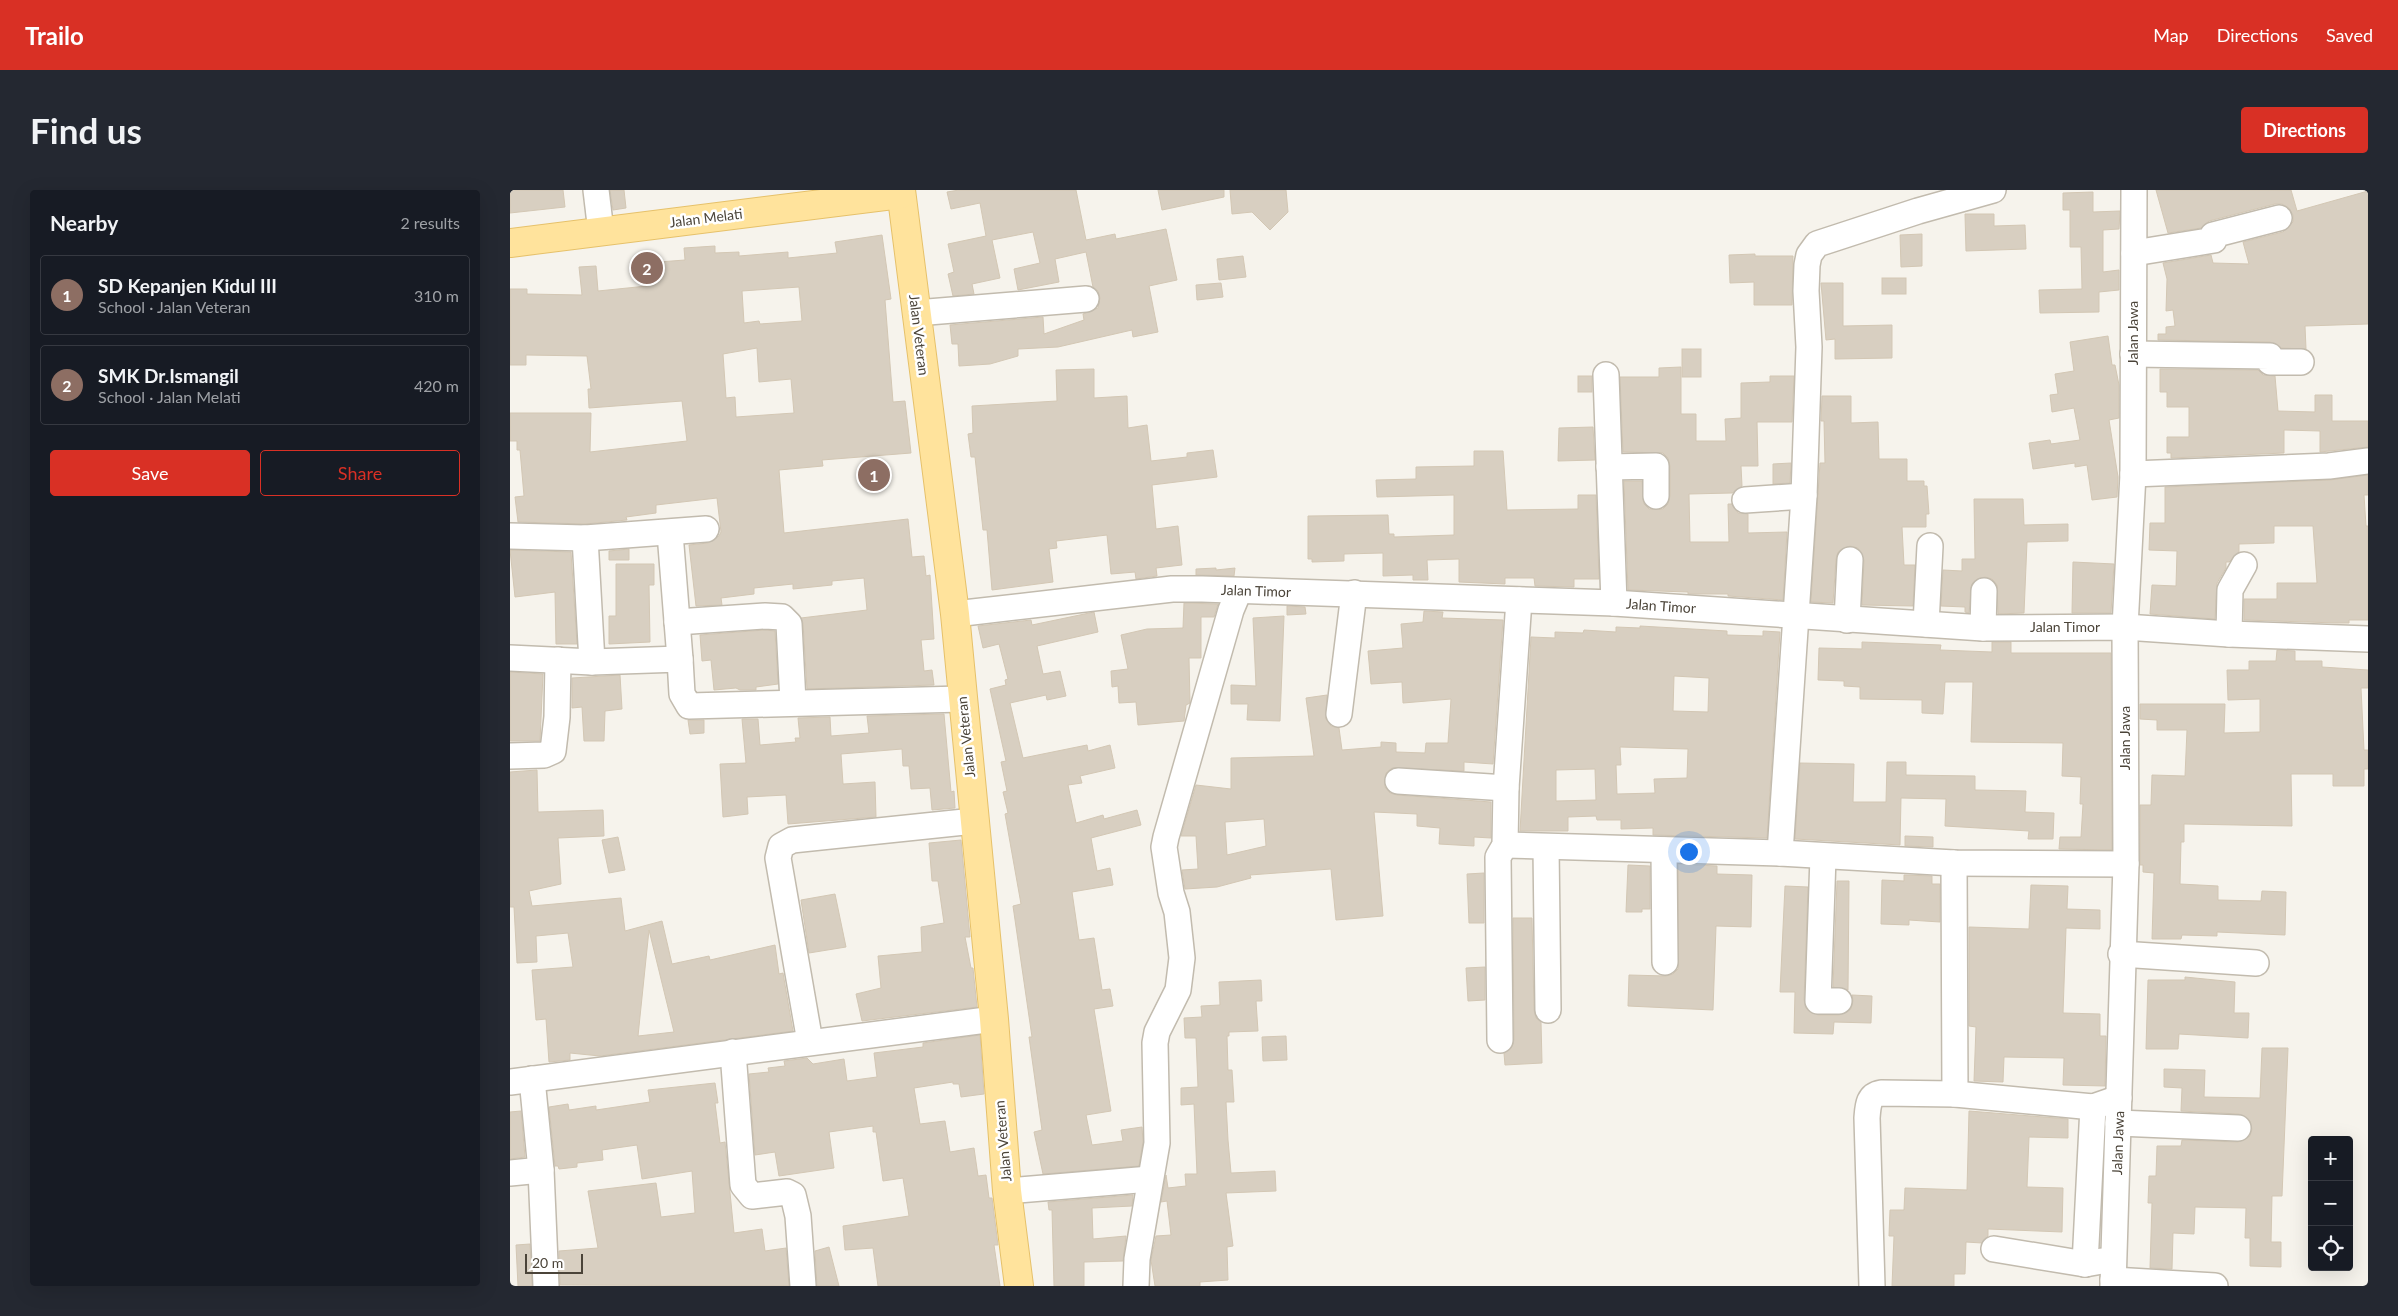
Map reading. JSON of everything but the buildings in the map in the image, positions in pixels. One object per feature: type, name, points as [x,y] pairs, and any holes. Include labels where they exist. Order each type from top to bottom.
[{"type":"main road","name":"Jalan Melati","points":[[510,243],[901,192]]},
{"type":"main road","name":"Jalan Veteran","points":[[901,192],[954,614],[994,1019],[1007,1191],[1019,1286]]},
{"type":"street","points":[[596,190],[601,232]]},
{"type":"street","points":[[1780,853],[1804,496],[1809,346],[1806,291],[1809,255],[1817,244],[1917,200],[1993,190]]},
{"type":"street","name":"Jalan Jawa","points":[[2114,1275],[2121,954],[2126,864],[2125,627],[2133,474],[2134,190]]},
{"type":"street","points":[[2134,254],[2214,240],[2213,235],[2279,218]]},
{"type":"street","points":[[916,313],[1086,299]]},
{"type":"street","points":[[2133,354],[2270,356],[2270,362],[2301,362]]},
{"type":"street","points":[[1606,375],[1614,603]]},
{"type":"street","points":[[2133,474],[2329,466],[2368,461]]},
{"type":"street","points":[[1609,467],[1656,466],[1656,496]]},
{"type":"street","points":[[1745,500],[1804,496]]},
{"type":"street","points":[[510,536],[585,538],[706,529]]},
{"type":"street","points":[[670,533],[682,694],[689,706],[962,699]]},
{"type":"street","points":[[585,538],[592,662]]},
{"type":"street","points":[[1926,624],[1930,546]]},
{"type":"street","points":[[1847,620],[1850,560]]},
{"type":"street","points":[[2228,634],[2230,590],[2244,565]]},
{"type":"street","name":"Jalan Timor","points":[[954,614],[1172,589],[1202,588],[1236,591],[1354,593],[1614,603],[1983,628],[2125,627],[2228,634],[2368,639]]},
{"type":"street","points":[[1133,1285],[1137,1259],[1143,1180],[1157,1143],[1155,1042],[1157,1032],[1178,990],[1182,958],[1177,912],[1171,893],[1164,847],[1236,591]]},
{"type":"street","points":[[1983,628],[1984,591]]},
{"type":"street","points":[[1339,714],[1354,593]]},
{"type":"street","points":[[1500,1040],[1498,856],[1505,845],[1506,788],[1519,600]]},
{"type":"street","points":[[677,622],[765,616],[782,617],[789,624],[794,702]]},
{"type":"street","points":[[510,658],[592,662],[680,659]]},
{"type":"street","points":[[510,756],[544,755],[553,751],[557,718],[558,660]]},
{"type":"street","points":[[1398,781],[1506,788]]},
{"type":"street","points":[[810,1042],[778,858],[781,846],[792,840],[974,821]]},
{"type":"street","points":[[1505,845],[1780,853],[1954,864],[2126,864]]},
{"type":"street","points":[[1546,847],[1548,1010]]},
{"type":"street","points":[[1664,850],[1665,962]]},
{"type":"street","points":[[1823,857],[1818,1001],[1839,1001]]},
{"type":"street","points":[[1954,864],[1955,1094]]},
{"type":"street","points":[[2121,954],[2256,963]]},
{"type":"street","points":[[546,1286],[541,1170],[521,1080],[994,1019]]},
{"type":"street","points":[[733,1052],[743,1185],[752,1196],[787,1192],[793,1195],[798,1216],[803,1286]]},
{"type":"street","points":[[1872,1286],[1868,1102],[1874,1095],[1881,1093],[1955,1094],[2093,1107],[2119,1098]]},
{"type":"street","points":[[2086,1264],[2093,1107]]},
{"type":"street","points":[[2118,1123],[2238,1128]]},
{"type":"street","points":[[510,1173],[541,1170]]},
{"type":"street","points":[[1007,1191],[1143,1180]]},
{"type":"street","points":[[1994,1249],[2086,1264],[2114,1275],[2215,1286]]},
{"type":"place","name":"SMK Dr.Ismangil","points":[[647,268]]},
{"type":"place","name":"SD Kepanjen Kidul III","points":[[874,475]]}]
